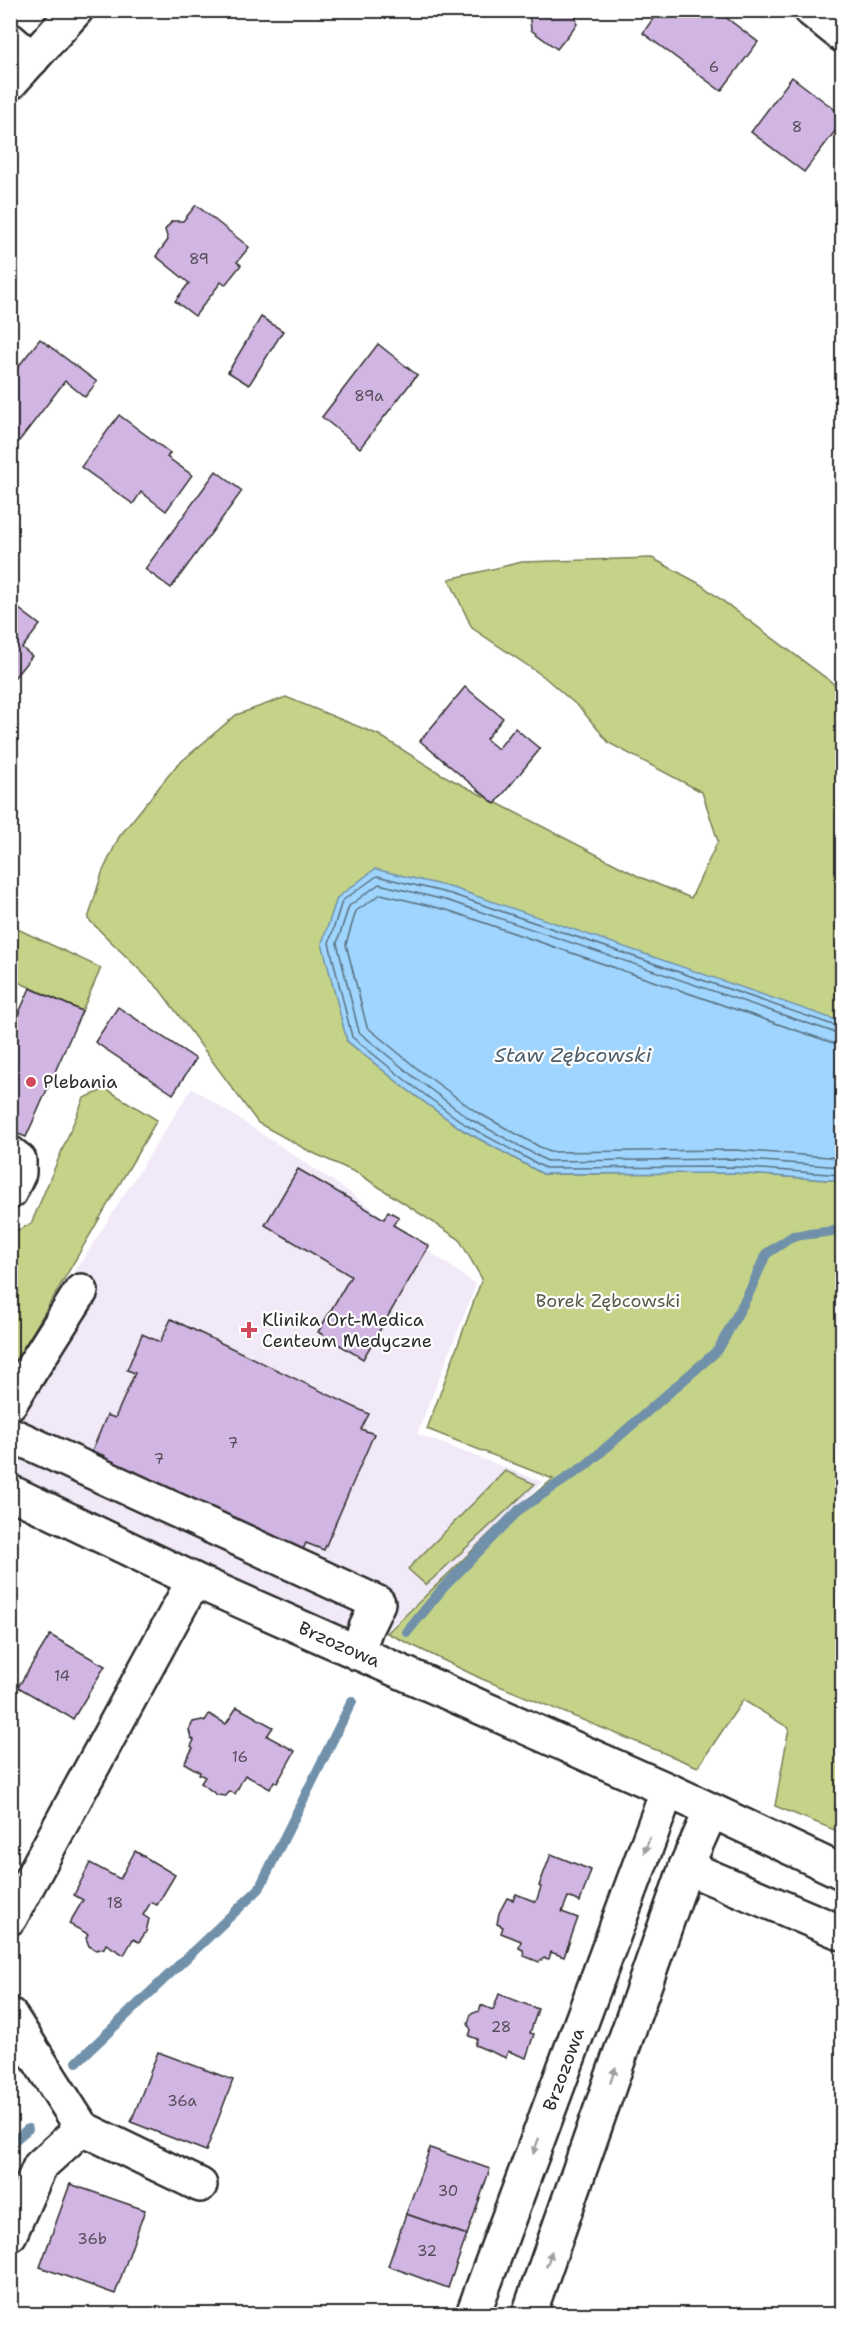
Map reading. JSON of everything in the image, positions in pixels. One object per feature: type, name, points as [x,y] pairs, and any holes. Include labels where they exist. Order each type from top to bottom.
[{"type":"street","points":[[10,83],[21,49],[76,10]]},
{"type":"street","points":[[811,10],[843,35]]},
{"type":"street","points":[[10,1153],[19,1160],[18,1173],[10,1192]]},
{"type":"street","points":[[10,1403],[81,1291]]},
{"type":"street","points":[[10,1434],[378,1603],[357,1653]]},
{"type":"street","name":"Brzozowa","points":[[10,1492],[194,1580],[670,1791],[843,1872]]},
{"type":"street","points":[[10,1918],[194,1580]]},
{"type":"street","name":"Brzozowa","points":[[473,2314],[655,1824],[670,1791]]},
{"type":"street","points":[[529,2314],[686,1867],[711,1811]]},
{"type":"street","points":[[686,1867],[843,1933]]},
{"type":"street","points":[[10,2015],[82,2128],[200,2185]]},
{"type":"street","points":[[10,2234],[40,2166],[82,2128]]},
{"type":"shaded area","name":"Klinika Ort-Medica Centeum Medyczne","points":[[192,1088],[342,1187],[476,1285],[417,1434],[543,1482],[372,1645],[11,1484],[10,1374]]},
{"type":"green space","name":"Borek Zębcowski","points":[[652,558],[700,584],[842,690],[842,1023],[347,1041],[405,1088],[463,1130],[543,1174],[734,1173],[842,1181],[842,1833],[775,1806],[789,1728],[743,1700],[698,1767],[482,1679],[387,1633],[513,1511],[553,1479],[427,1429],[482,1279],[459,1239],[359,1174],[309,1151],[258,1123],[160,990],[88,919],[102,873],[119,837],[176,766],[236,715],[286,697],[379,735],[441,774],[640,877],[691,898],[718,841],[702,792],[609,743],[581,709],[543,676],[472,628],[449,579],[522,562]]},
{"type":"green space","points":[[11,926],[101,968],[82,1011],[16,981],[11,993]]},
{"type":"green space","points":[[106,1089],[157,1120],[11,1370],[11,1233],[31,1224],[84,1098]]},
{"type":"green space","points":[[505,1471],[535,1484],[426,1585],[408,1569]]},
{"type":"water","name":"Staw Zębcowski","points":[[375,869],[453,888],[842,1022],[842,1181],[734,1173],[543,1174],[463,1130],[405,1088],[347,1041],[322,943],[337,898]]},
{"type":"building","points":[[529,10],[575,10],[577,24],[557,49],[531,30]]},
{"type":"building","points":[[659,10],[716,10],[758,42],[721,91],[643,33]]},
{"type":"building","points":[[792,77],[842,115],[842,122],[804,172],[751,132]]},
{"type":"building","points":[[196,205],[249,247],[237,262],[241,265],[225,285],[221,282],[195,316],[175,301],[189,283],[156,256],[168,240],[165,230],[172,221],[183,221]]},
{"type":"building","points":[[261,317],[283,331],[249,385],[228,372]]},
{"type":"building","points":[[40,339],[97,382],[85,397],[65,381],[16,445],[10,441],[10,377]]},
{"type":"building","points":[[378,344],[417,375],[360,448],[322,417]]},
{"type":"building","points":[[119,415],[170,453],[167,457],[192,475],[166,511],[141,492],[133,504],[81,467]]},
{"type":"building","points":[[216,471],[242,491],[171,588],[145,569]]},
{"type":"building","points":[[10,602],[40,625],[22,648],[32,656],[10,683]]},
{"type":"building","points":[[465,687],[503,718],[486,739],[498,749],[515,728],[540,749],[495,804],[420,741]]},
{"type":"building","name":"Plebania","points":[[30,988],[82,1011],[26,1137],[10,1131],[10,1033]]},
{"type":"building","points":[[118,1007],[196,1059],[173,1094],[95,1042]]},
{"type":"building","points":[[298,1169],[384,1219],[388,1211],[399,1217],[393,1225],[429,1246],[363,1359],[318,1332],[351,1276],[265,1225]]},
{"type":"building","points":[[171,1319],[369,1414],[361,1429],[374,1434],[324,1550],[306,1543],[299,1558],[102,1463],[105,1456],[92,1451],[107,1415],[115,1418],[135,1373],[127,1370],[142,1334],[160,1342]]},
{"type":"building","points":[[50,1635],[105,1666],[73,1719],[18,1687]]},
{"type":"building","points":[[237,1707],[273,1727],[267,1736],[295,1751],[277,1783],[274,1781],[270,1789],[245,1775],[235,1794],[230,1791],[226,1796],[217,1795],[201,1783],[205,1777],[199,1774],[200,1772],[184,1763],[193,1748],[191,1746],[194,1740],[189,1730],[193,1722],[205,1721],[209,1714],[226,1724]]},
{"type":"building","points":[[135,1851],[175,1875],[157,1905],[151,1902],[143,1915],[149,1919],[146,1932],[139,1942],[133,1939],[124,1955],[106,1944],[104,1948],[96,1950],[89,1946],[86,1938],[88,1934],[69,1924],[83,1900],[74,1895],[90,1863],[120,1879]]},
{"type":"building","points":[[551,1854],[591,1870],[580,1902],[568,1897],[562,1912],[578,1918],[564,1957],[551,1952],[549,1959],[544,1958],[539,1962],[524,1956],[523,1950],[519,1948],[521,1941],[501,1933],[503,1927],[497,1924],[499,1913],[507,1898],[513,1900],[516,1894],[536,1902],[541,1887],[539,1886]]},
{"type":"building","points":[[499,1994],[538,2009],[530,2033],[534,2034],[526,2058],[508,2051],[506,2058],[475,2045],[477,2039],[469,2036],[471,2030],[468,2024],[471,2014],[479,2011],[481,2005],[493,2010]]},
{"type":"building","points":[[158,2052],[233,2080],[206,2151],[131,2122]]},
{"type":"building","points":[[430,2148],[490,2169],[467,2235],[406,2214]]},
{"type":"building","points":[[70,2184],[145,2210],[115,2294],[40,2267]]},
{"type":"building","points":[[406,2214],[467,2235],[448,2288],[388,2266]]},
{"type":"waterway","points":[[407,1632],[443,1588],[520,1509],[585,1466],[718,1350],[749,1293],[766,1254],[793,1236],[842,1230]]},
{"type":"waterway","points":[[77,2062],[259,1889],[352,1701]]},
{"type":"waterway","points":[[10,2144],[28,2129]]},
{"type":"place","name":"Plebania","points":[[31,1082]]},
{"type":"place","name":"Klinika Ort-Medica Centeum Medyczne","points":[[249,1330]]}]
